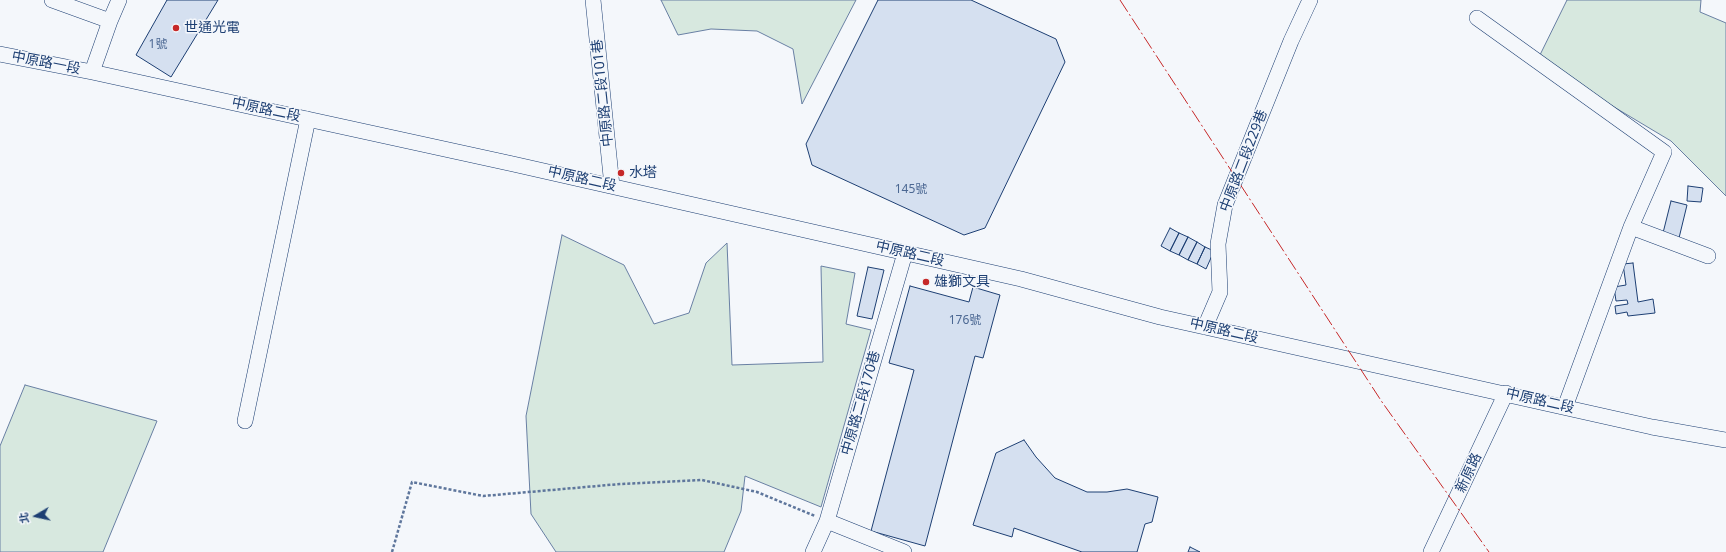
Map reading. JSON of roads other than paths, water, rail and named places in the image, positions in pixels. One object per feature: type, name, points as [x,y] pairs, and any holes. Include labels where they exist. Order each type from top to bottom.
[{"type":"street","points":[[52,0],[110,21]]},
{"type":"street","points":[[92,72],[119,0]]},
{"type":"street","name":"中原路二段101巷","points":[[593,0],[612,186]]},
{"type":"street","name":"中原路二段229巷","points":[[1204,327],[1220,292],[1218,244],[1225,205],[1291,41],[1310,0]]},
{"type":"street","points":[[1477,18],[1664,152],[1631,227],[1565,407]]},
{"type":"street","name":"中原路一段","points":[[0,54],[92,72]]},
{"type":"street","name":"中原路二段","points":[[92,72],[612,186],[1021,279],[1153,315],[1392,370],[1506,393],[1652,427],[1726,440]]},
{"type":"street","points":[[245,421],[308,119]]},
{"type":"street","points":[[1631,227],[1708,256]]},
{"type":"street","name":"中原路二段170巷","points":[[813,552],[827,521],[905,253]]},
{"type":"street","name":"新原路","points":[[1431,552],[1506,393]]},
{"type":"street","points":[[827,521],[904,552]]},
{"type":"place","name":"世通光電","points":[[176,28]]},
{"type":"place","name":"水塔","points":[[621,173]]},
{"type":"place","name":"雄獅文具","points":[[926,282]]}]
